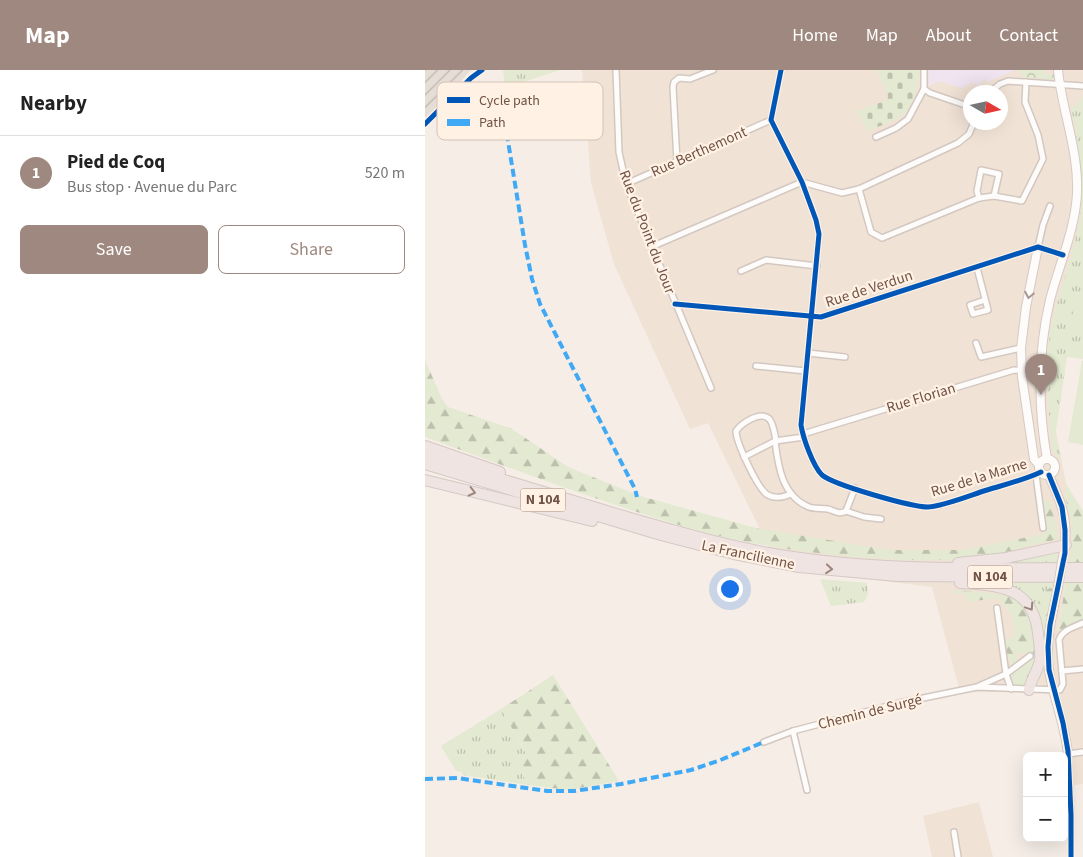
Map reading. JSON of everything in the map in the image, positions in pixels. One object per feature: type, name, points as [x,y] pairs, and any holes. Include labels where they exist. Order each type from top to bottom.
[{"type":"highway","points":[[425,446],[551,488],[560,497]]},
{"type":"highway","name":"La Francilienne","points":[[425,456],[668,529],[736,546],[800,558],[898,571],[1083,568]]},
{"type":"highway","name":"La Francilienne","points":[[425,464],[661,535],[734,554],[799,567],[1083,578]]},
{"type":"highway","points":[[425,480],[652,536],[661,535]]},
{"type":"highway","points":[[898,571],[920,564],[954,564],[1006,558],[1066,545]]},
{"type":"highway","points":[[898,571],[909,580],[987,586],[1006,590],[1022,598],[1030,606],[1035,616],[1040,650],[1039,663],[1031,679],[1029,690]]},
{"type":"street","name":"Rue du Point du Jour","points":[[615,70],[619,152],[626,184],[711,388]]},
{"type":"street","points":[[677,162],[674,82],[679,78],[690,79],[713,70]]},
{"type":"street","points":[[771,120],[781,70]]},
{"type":"street","points":[[876,137],[896,128],[908,119],[924,89],[924,70]]},
{"type":"street","points":[[1047,459],[1041,371],[1049,309],[1074,216],[1077,192],[1075,157],[1058,70]]},
{"type":"street","points":[[999,85],[1008,81],[1083,86]]},
{"type":"street","points":[[859,189],[871,232],[882,238],[979,198],[995,196],[1022,201],[1043,159],[1038,135],[1025,102],[1026,82]]},
{"type":"street","points":[[924,89],[963,104]]},
{"type":"street","name":"Rue Berthemont","points":[[626,184],[771,120]]},
{"type":"street","name":"Rue de la Marne","points":[[771,120],[802,182],[819,234],[801,426],[803,436],[821,474],[855,488],[901,503],[928,507],[960,499],[1041,471]]},
{"type":"street","points":[[651,247],[802,182],[842,193],[859,189],[958,143],[971,130]]},
{"type":"street","points":[[979,198],[977,190],[981,170],[999,174],[995,196]]},
{"type":"street","points":[[1051,206],[1043,225],[1023,324],[1021,371],[1033,459],[1062,507],[1066,545],[1050,625],[1048,647],[1049,670],[1063,723],[1068,752]]},
{"type":"street","points":[[1038,247],[1063,254]]},
{"type":"street","name":"Rue de Verdun","points":[[675,304],[811,318],[827,316],[1038,247]]},
{"type":"street","points":[[741,271],[766,260],[817,266]]},
{"type":"street","points":[[977,268],[985,300]]},
{"type":"street","points":[[976,343],[981,357],[1021,348]]},
{"type":"street","points":[[808,353],[845,357]]},
{"type":"street","points":[[756,366],[807,371]]},
{"type":"street","name":"Rue Florian","points":[[744,457],[776,441],[803,436],[1014,370],[1041,371]]},
{"type":"street","points":[[791,494],[784,498],[768,496],[759,487],[744,457],[736,434],[738,429],[749,421],[760,416],[768,418],[776,441],[779,469],[791,494],[792,497],[809,508],[828,509],[839,513],[846,511],[864,517],[881,519]]},
{"type":"street","points":[[1041,471],[1054,470],[1053,461],[1047,459],[1042,461],[1041,471],[1043,528]]},
{"type":"street","points":[[846,511],[855,488]]},
{"type":"street","points":[[997,608],[1006,674],[1011,689]]},
{"type":"street","points":[[1054,690],[1062,689],[1059,640],[1064,632],[1083,623]]},
{"type":"street","name":"Chemin de Surgé","points":[[764,742],[793,731],[899,703],[977,687],[1006,674],[1031,656]]},
{"type":"street","points":[[1062,671],[1083,669]]},
{"type":"street","name":"Chemin de Surgé","points":[[977,687],[1054,690]]},
{"type":"street","points":[[793,731],[807,790]]},
{"type":"street","points":[[1071,857],[1068,754],[1083,752]]},
{"type":"street","points":[[954,832],[958,857]]},
{"type":"shaded area","points":[[425,70],[471,70],[460,82],[437,82],[437,108],[425,121]]},
{"type":"shaded area","points":[[582,70],[1083,70],[1083,237],[1055,426],[1072,529],[1072,542],[1058,631],[1083,619],[1083,784],[1074,785],[1068,762],[1068,752],[1065,752],[1050,692],[960,692],[932,587],[779,568],[708,423],[690,429],[614,264],[591,183],[588,140],[603,140],[603,82],[583,82]]},
{"type":"shaded area","points":[[929,70],[1015,70],[988,82],[984,79],[979,85],[972,83],[963,85],[961,88],[939,81],[929,86]]},
{"type":"shaded area","points":[[979,802],[993,857],[932,857],[923,816]]},
{"type":"green space","points":[[503,70],[560,70],[523,82],[504,82]]},
{"type":"green space","points":[[877,70],[920,70],[911,105],[906,112],[900,117],[867,131],[857,111],[887,100],[888,96]]},
{"type":"green space","points":[[1018,70],[1044,70],[1045,74],[1055,74],[1055,77],[1052,80],[1023,77]]},
{"type":"green space","points":[[1083,96],[1083,359],[1067,357],[1055,437],[1061,455],[1059,459],[1052,446],[1047,363],[1053,319],[1079,225],[1081,183],[1076,132],[1071,107],[1076,106]]},
{"type":"green space","points":[[1083,300],[1083,315],[1077,320],[1069,317],[1074,307]]},
{"type":"green space","points":[[425,360],[442,399],[448,407],[512,429],[568,467],[640,496],[760,529],[891,550],[963,550],[1043,534],[1043,501],[1050,500],[1059,539],[985,556],[938,560],[905,560],[795,550],[733,539],[693,529],[592,497],[425,437]]},
{"type":"green space","points":[[1083,361],[1083,445],[1068,442]]},
{"type":"green space","points":[[1066,484],[1083,511],[1083,619],[1058,632],[1072,542],[1071,517],[1066,500]]},
{"type":"green space","points":[[1053,551],[1058,556],[1058,564],[975,564]]},
{"type":"green space","points":[[820,579],[867,583],[868,594],[864,602],[831,606]]},
{"type":"green space","points":[[1053,581],[1052,588],[1047,589],[1036,614],[1033,607],[987,582]]},
{"type":"green space","points":[[1052,588],[1046,643],[1043,643],[1038,620],[1038,603],[1040,596]]},
{"type":"green space","points":[[954,590],[996,594],[1017,600],[1025,605],[1031,611],[1033,618],[1037,650],[1034,654],[1027,655],[1017,652],[1019,662],[1009,669],[1008,667],[1011,663],[1009,657],[1006,656],[1005,644],[1007,638],[1013,639],[1014,628],[1006,606],[997,598],[967,602],[965,594],[953,593]]},
{"type":"green space","points":[[1037,650],[1037,655],[1025,686],[1017,688],[1010,676],[1030,659],[1027,655],[1032,655]]},
{"type":"green space","points":[[553,675],[619,781],[568,790],[528,785],[516,761],[526,753],[501,709]]},
{"type":"green space","points":[[501,709],[526,754],[516,761],[528,785],[462,775],[462,772],[456,771],[441,746]]},
{"type":"marked path","points":[[508,140],[525,245],[532,279],[540,304],[635,489],[637,497]]},
{"type":"marked path","points":[[425,779],[457,778],[547,791],[574,791],[691,770],[764,742]]},
{"type":"cycle path","points":[[467,82],[482,70]]},
{"type":"cycle path","points":[[781,70],[771,120],[802,182],[819,234],[801,425],[815,465],[822,475],[856,490],[928,507],[1021,480],[1041,472]]},
{"type":"cycle path","points":[[425,124],[437,112]]},
{"type":"cycle path","points":[[675,304],[821,317],[1038,247],[1063,255]]},
{"type":"cycle path","points":[[1049,475],[1062,507],[1065,530],[1065,553],[1050,625],[1048,647],[1049,670],[1063,723],[1068,751],[1071,857]]},
{"type":"place","name":"Pied de Coq","points":[[1041,395]]}]
